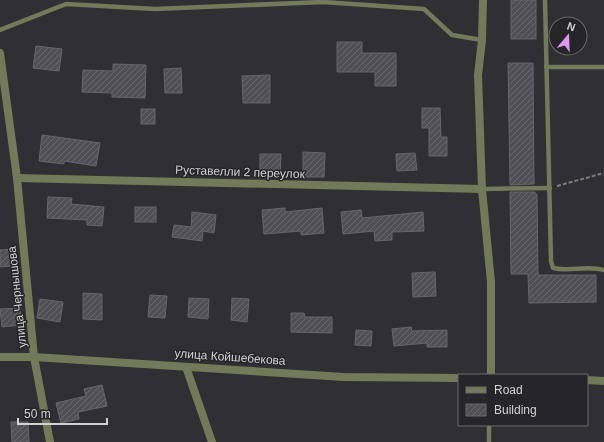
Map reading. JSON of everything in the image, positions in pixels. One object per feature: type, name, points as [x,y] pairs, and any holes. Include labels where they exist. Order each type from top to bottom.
[{"type":"street","points":[[483,0],[482,40],[478,75],[482,189],[490,282],[491,374]]},
{"type":"street","name":"улица Чернышова","points":[[0,53],[17,178],[34,357],[50,442]]},
{"type":"street","name":"Руставелли 2 переулок","points":[[17,178],[463,190],[482,189]]},
{"type":"street","name":"улица Койшебекова","points":[[0,357],[34,357],[344,377],[458,378]]},
{"type":"street","points":[[186,366],[212,442]]},
{"type":"street","points":[[588,380],[604,381]]},
{"type":"lane","points":[[545,0],[553,268],[562,270],[594,267],[604,270]]},
{"type":"lane","points":[[0,30],[66,4],[155,9],[322,2],[424,9],[452,35],[482,40]]},
{"type":"lane","points":[[546,67],[604,67]]},
{"type":"lane","points":[[482,189],[550,188]]},
{"type":"lane","points":[[489,426],[489,442]]},
{"type":"path","points":[[550,188],[604,173]]},
{"type":"building","points":[[511,0],[536,0],[536,39],[511,39]]},
{"type":"building","points":[[337,42],[362,42],[362,53],[396,53],[396,86],[375,86],[375,72],[337,72]]},
{"type":"building","points":[[36,46],[62,49],[59,71],[33,68]]},
{"type":"building","points":[[508,63],[533,63],[534,184],[510,185]]},
{"type":"building","points":[[113,64],[146,65],[145,98],[112,97],[112,93],[82,92],[83,70],[113,71]]},
{"type":"building","points":[[181,68],[182,93],[165,93],[164,69]]},
{"type":"building","points":[[270,75],[270,103],[243,103],[242,76]]},
{"type":"building","points":[[422,108],[440,108],[441,137],[447,137],[447,156],[429,156],[429,128],[422,128]]},
{"type":"building","points":[[141,109],[155,109],[155,124],[141,124]]},
{"type":"building","points":[[42,135],[100,143],[96,166],[64,161],[64,164],[39,161]]},
{"type":"building","points":[[303,152],[325,153],[324,177],[303,177]]},
{"type":"building","points":[[415,153],[417,170],[397,171],[396,154]]},
{"type":"building","points":[[260,154],[281,154],[280,177],[260,177]]},
{"type":"building","points":[[510,192],[535,192],[535,194],[537,194],[538,275],[596,275],[596,302],[529,303],[528,274],[511,274]]},
{"type":"building","points":[[48,197],[72,198],[71,204],[104,207],[102,226],[87,225],[87,220],[47,218]]},
{"type":"building","points":[[135,207],[156,207],[156,222],[135,222]]},
{"type":"building","points":[[285,208],[285,212],[322,208],[324,233],[301,235],[301,231],[264,234],[262,210]]},
{"type":"building","points":[[361,210],[362,218],[423,212],[424,231],[392,232],[392,240],[375,241],[374,231],[343,234],[341,212]]},
{"type":"building","points":[[192,212],[216,215],[214,233],[203,231],[202,241],[172,237],[174,225],[191,227]]},
{"type":"building","points":[[12,249],[13,266],[0,267],[0,250]]},
{"type":"building","points":[[435,272],[436,296],[413,297],[412,273]]},
{"type":"building","points":[[83,293],[102,294],[102,320],[83,319]]},
{"type":"building","points":[[150,295],[167,296],[165,318],[148,317]]},
{"type":"building","points":[[189,298],[209,299],[208,319],[188,317]]},
{"type":"building","points":[[232,298],[249,299],[247,322],[231,320]]},
{"type":"building","points":[[40,299],[63,302],[60,322],[37,318]]},
{"type":"building","points":[[20,308],[21,325],[2,327],[0,309]]},
{"type":"building","points":[[291,313],[304,313],[305,317],[332,317],[332,333],[291,332]]},
{"type":"building","points":[[411,327],[412,331],[447,330],[447,347],[427,347],[427,343],[394,346],[392,329]]},
{"type":"building","points":[[356,330],[372,331],[371,346],[355,345]]},
{"type":"building","points":[[102,385],[107,406],[78,412],[79,419],[61,423],[56,403],[86,396],[84,389]]},
{"type":"building","points":[[11,422],[28,422],[29,442],[12,442]]}]
